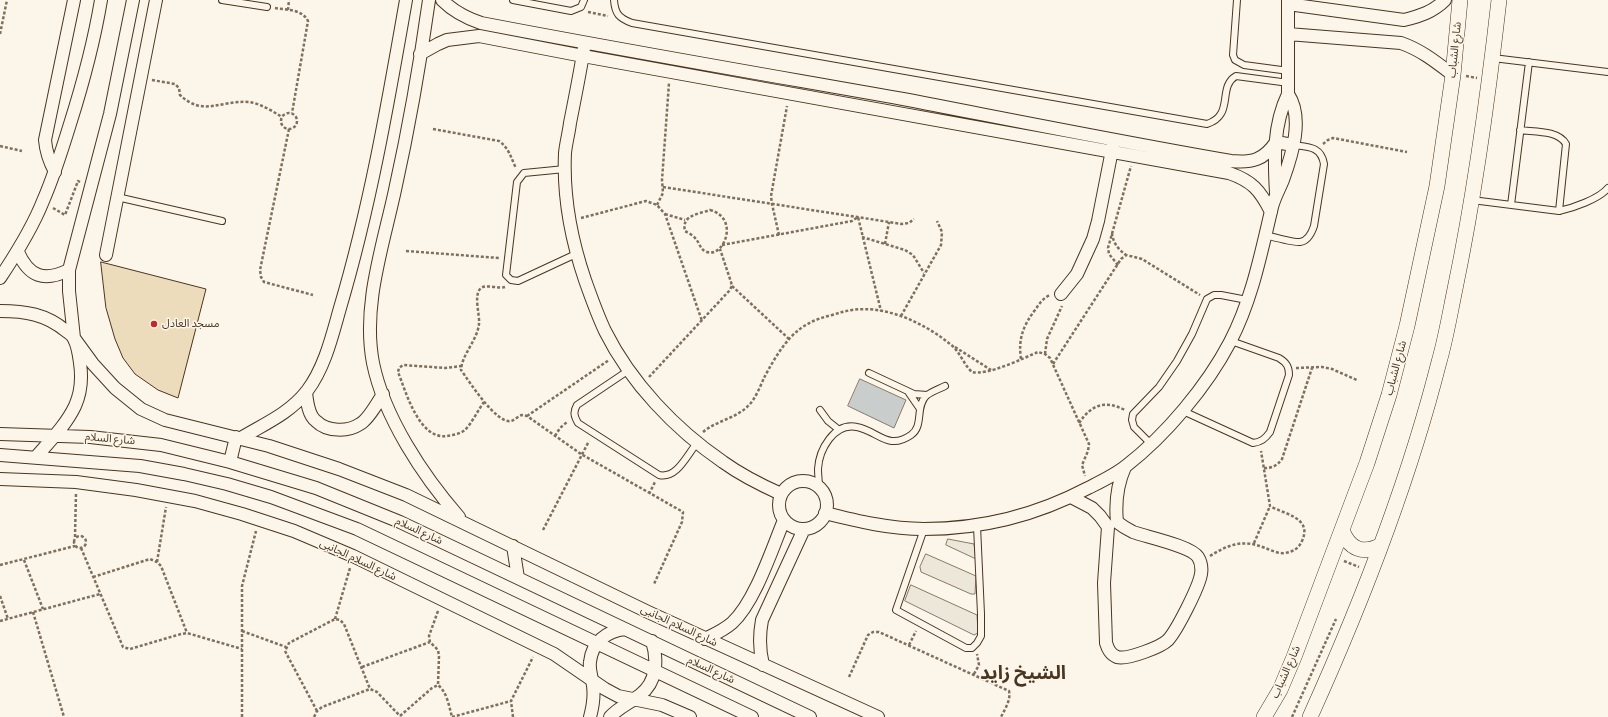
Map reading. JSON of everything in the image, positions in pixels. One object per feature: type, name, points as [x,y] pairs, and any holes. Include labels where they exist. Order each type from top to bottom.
[{"type":"street","points":[[55,172],[49,162],[45,140],[74,0]]},
{"type":"street","points":[[0,278],[18,252],[43,202],[55,172],[95,36],[101,0]]},
{"type":"street","points":[[36,457],[67,420],[76,405],[80,388],[81,370],[74,338],[69,290],[69,270],[110,114],[133,0]]},
{"type":"street","points":[[106,255],[156,0]]},
{"type":"street","points":[[230,462],[238,438],[274,420],[291,408],[306,392],[316,378],[325,360],[349,280],[372,182],[406,0]]},
{"type":"street","points":[[429,0],[411,111],[379,260],[372,302],[371,345],[373,363],[383,394],[409,450],[442,499],[462,521]]},
{"type":"street","points":[[442,0],[467,18],[481,23],[584,43],[738,69],[957,109],[1113,146],[1134,156],[1229,173],[1243,178],[1255,186],[1271,212]]},
{"type":"street","points":[[825,513],[877,525],[924,529],[977,526],[1011,519],[1044,509],[1089,488],[1126,466],[1151,444],[1183,411],[1201,389],[1217,366],[1231,341],[1247,300],[1258,268],[1276,194],[1282,182],[1293,145],[1296,118],[1288,83],[1288,2],[1404,20],[1422,16],[1445,0]]},
{"type":"street","name":"شارع الشباب","points":[[1264,717],[1280,690],[1342,530],[1389,395],[1407,326],[1437,186],[1452,75],[1460,0]]},
{"type":"street","points":[[1310,717],[1342,644],[1364,569],[1381,545],[1413,454],[1440,361],[1472,200],[1490,79],[1499,0]]},
{"type":"street","points":[[479,36],[481,23]]},
{"type":"street","points":[[1288,34],[1401,43],[1430,57],[1452,75]]},
{"type":"street","points":[[420,54],[448,40],[479,36],[954,123],[1113,146],[1244,162],[1257,159],[1269,153],[1276,142]]},
{"type":"street","points":[[584,43],[583,56],[565,151],[565,169],[570,221],[576,254],[595,309],[618,354],[640,386],[676,425],[723,462],[751,480],[781,494]]},
{"type":"street","points":[[737,84],[738,69]]},
{"type":"street","points":[[1276,194],[1276,142],[1280,112],[1288,83]]},
{"type":"street","points":[[896,112],[898,98]]},
{"type":"street","points":[[954,123],[957,109]]},
{"type":"street","points":[[1276,142],[1293,145]]},
{"type":"street","points":[[1061,294],[1077,274],[1093,239],[1113,146]]},
{"type":"street","points":[[18,252],[23,264],[33,272],[45,276],[58,276],[69,270]]},
{"type":"street","name":"شارع السلام الجانبى","points":[[0,311],[20,311],[40,315],[59,325],[74,338],[93,364],[115,388],[141,409],[165,420],[269,446],[339,469],[406,495],[705,639],[878,717]]},
{"type":"street","points":[[306,392],[307,405],[315,421],[330,429],[346,430],[361,424],[383,394]]},
{"type":"street","name":"شارع السلام","points":[[0,434],[126,440],[189,451],[316,488],[359,504],[400,522],[810,717]]},
{"type":"street","points":[[0,455],[140,466],[227,484],[271,497],[357,530],[752,717]]},
{"type":"street","points":[[1071,497],[1092,508],[1113,525],[1190,550],[1197,556],[1202,565],[1201,576],[1174,631],[1167,640],[1158,647],[1127,657],[1118,657],[1110,652],[1106,643],[1104,583],[1113,525],[1116,500],[1119,483],[1126,466]]},
{"type":"street","name":"شارع السلام الجانبى","points":[[0,479],[76,482],[136,490],[195,502],[294,531],[353,556],[538,646],[567,662],[605,689],[618,696],[662,705],[690,717]]},
{"type":"street","points":[[798,482],[812,482],[819,488],[824,495],[827,504],[821,521],[804,529],[793,527],[784,520],[780,513],[778,504],[781,494],[786,487],[798,482]]},
{"type":"street","points":[[705,639],[732,623],[742,611],[750,598],[784,520]]},
{"type":"street","points":[[762,665],[759,635],[762,620],[804,529]]},
{"type":"street","points":[[1342,530],[1348,542],[1358,549],[1374,549],[1381,545]]},
{"type":"street","points":[[514,546],[518,578]]},
{"type":"street","points":[[750,598],[768,607]]},
{"type":"street","points":[[590,717],[593,704],[590,671],[592,652],[597,644],[609,633],[625,629]]},
{"type":"street","points":[[610,717],[647,688],[655,672],[656,662],[652,641]]},
{"type":"lane","points":[[222,0],[266,7]]},
{"type":"lane","points":[[513,0],[571,11],[581,7],[584,0]]},
{"type":"lane","points":[[614,0],[616,11],[622,19],[632,23],[1206,124],[1214,121],[1220,116],[1224,108],[1228,84],[1231,79],[1236,76],[1288,83]]},
{"type":"lane","points":[[1237,0],[1233,55],[1235,60],[1288,83]]},
{"type":"lane","points":[[1492,58],[1608,72]]},
{"type":"lane","points":[[1511,205],[1529,62]]},
{"type":"lane","points":[[1520,130],[1554,135],[1563,139],[1566,144],[1559,211]]},
{"type":"lane","points":[[1266,236],[1300,242],[1306,239],[1314,226],[1324,164],[1323,157],[1319,151],[1312,148],[1293,145]]},
{"type":"lane","points":[[565,169],[524,173],[517,182],[506,275],[511,280],[518,280],[576,254]]},
{"type":"lane","points":[[1472,200],[1559,211],[1573,207],[1600,195],[1608,188]]},
{"type":"lane","points":[[117,197],[222,221]]},
{"type":"lane","points":[[1151,444],[1134,427],[1132,420],[1133,414],[1159,386],[1177,361],[1192,334],[1207,299],[1214,295],[1221,295],[1247,300]]},
{"type":"lane","points":[[1183,411],[1253,444],[1266,438],[1270,432],[1289,375],[1289,368],[1286,362],[1280,358],[1231,341]]},
{"type":"lane","points":[[629,370],[577,405],[574,411],[574,418],[578,423],[659,475],[671,475],[676,471],[697,443]]},
{"type":"lane","points":[[869,373],[908,392],[920,396],[927,395],[944,386]]},
{"type":"lane","points":[[908,392],[920,409]]},
{"type":"lane","points":[[819,488],[818,468],[822,455],[832,435],[838,429],[847,426],[857,426],[884,440],[893,442],[904,439],[913,434],[918,426],[920,409],[927,395]]},
{"type":"lane","points":[[820,410],[828,421],[838,429]]},
{"type":"lane","points":[[924,529],[896,607],[898,612],[966,648],[972,648],[981,636],[977,526]]},
{"type":"path","points":[[0,34],[7,0]]},
{"type":"path","points":[[288,10],[289,0]]},
{"type":"path","points":[[266,7],[301,12],[308,21],[292,113]]},
{"type":"path","points":[[576,10],[622,19]]},
{"type":"path","points":[[657,205],[663,194],[662,180],[670,72]]},
{"type":"path","points":[[1452,75],[1490,79]]},
{"type":"path","points":[[141,77],[175,84],[179,88],[180,95],[195,106],[206,107],[236,102],[249,102],[260,105],[282,117]]},
{"type":"path","points":[[779,235],[771,196],[790,94]]},
{"type":"path","points":[[288,112],[297,117],[298,121],[295,127],[289,129],[282,125],[282,117],[288,112]]},
{"type":"path","points":[[289,129],[260,270],[261,277],[264,282],[313,295]]},
{"type":"path","points":[[433,129],[500,142],[505,145],[508,150],[520,178]]},
{"type":"path","points":[[1319,151],[1328,140],[1333,138],[1407,152]]},
{"type":"path","points":[[0,146],[22,151]]},
{"type":"path","points":[[1118,265],[1109,254],[1108,248],[1134,156]]},
{"type":"path","points":[[43,202],[65,214],[78,181],[92,185]]},
{"type":"path","points":[[663,187],[902,224],[909,223],[914,219]]},
{"type":"path","points":[[570,221],[646,201],[657,205],[665,214],[702,321]]},
{"type":"path","points":[[665,214],[685,220],[710,210],[717,212],[723,216],[727,223],[728,230],[720,249],[714,252],[707,252],[702,249],[695,237],[685,231],[685,220]]},
{"type":"path","points":[[722,245],[852,221],[858,217]]},
{"type":"path","points":[[858,217],[881,310]]},
{"type":"path","points":[[901,316],[941,245],[942,232],[937,221]]},
{"type":"path","points":[[885,244],[889,222]]},
{"type":"path","points":[[1112,232],[1116,245],[1126,255],[1142,259],[1207,299]]},
{"type":"path","points":[[862,237],[913,255],[924,273]]},
{"type":"path","points":[[720,249],[732,286],[789,339]]},
{"type":"path","points":[[406,251],[508,259]]},
{"type":"path","points":[[1053,364],[1121,259],[1126,255]]},
{"type":"path","points":[[511,280],[504,288],[484,287],[480,289],[478,293],[479,324],[476,338],[462,366],[462,370],[484,402],[497,416],[511,421],[522,415],[527,416],[581,454],[683,512],[684,517],[682,522],[654,584]]},
{"type":"path","points":[[640,386],[726,295],[732,286]]},
{"type":"path","points":[[1021,359],[1020,339],[1028,320],[1043,299],[1054,294],[1061,294],[1061,307],[1047,340],[1045,354]]},
{"type":"path","points":[[697,443],[703,432],[713,425],[737,415],[748,406],[777,357],[789,339],[799,329],[811,321],[853,310],[881,310],[901,316],[923,326],[991,370]]},
{"type":"path","points":[[952,345],[972,372],[977,374],[1038,352],[1045,354],[1050,358],[1089,444],[1088,451],[1082,465],[1089,488]]},
{"type":"path","points":[[527,416],[618,354]]},
{"type":"path","points":[[462,366],[438,368],[403,365],[399,368],[398,372],[414,414],[434,435],[445,437],[455,435],[465,430],[484,402]]},
{"type":"path","points":[[1289,368],[1322,367],[1332,369],[1357,380]]},
{"type":"path","points":[[1264,468],[1271,468],[1278,465],[1282,460],[1312,368]]},
{"type":"path","points":[[1079,423],[1085,413],[1095,406],[1106,404],[1117,406],[1133,414]]},
{"type":"path","points":[[555,436],[560,428],[574,418]]},
{"type":"path","points":[[543,530],[581,454],[594,433]]},
{"type":"path","points":[[1254,543],[1270,506],[1260,442]]},
{"type":"path","points":[[75,546],[76,482]]},
{"type":"path","points":[[157,562],[168,496]]},
{"type":"path","points":[[1202,565],[1210,557],[1230,545],[1254,543],[1275,552],[1284,554],[1293,551],[1300,546],[1303,538],[1303,529],[1300,521],[1293,515],[1270,506]]},
{"type":"path","points":[[242,717],[242,586],[259,520]]},
{"type":"path","points":[[75,538],[81,535],[86,539],[86,545],[81,548]]},
{"type":"path","points":[[0,565],[75,546],[81,548],[123,647],[126,649],[187,633],[242,649]]},
{"type":"path","points":[[335,619],[353,556]]},
{"type":"path","points":[[1332,556],[1364,569]]},
{"type":"path","points":[[24,560],[43,609]]},
{"type":"path","points":[[93,577],[150,560],[157,562],[161,566],[187,633]]},
{"type":"path","points":[[1355,574],[1364,569]]},
{"type":"path","points":[[0,621],[100,594]]},
{"type":"path","points":[[0,596],[8,619]]},
{"type":"path","points":[[438,685],[438,650],[430,642],[429,636],[442,599]]},
{"type":"path","points":[[33,612],[64,717]]},
{"type":"path","points":[[1292,717],[1337,616]]},
{"type":"path","points":[[286,647],[289,643],[335,619],[340,620],[344,624],[370,689]]},
{"type":"path","points":[[909,645],[920,624]]},
{"type":"path","points":[[242,632],[286,647]]},
{"type":"path","points":[[849,677],[868,635],[873,632],[878,632],[1008,690],[1010,695],[1001,717]]},
{"type":"path","points":[[362,667],[430,642]]},
{"type":"path","points":[[514,717],[511,701],[538,646]]},
{"type":"path","points":[[286,647],[286,651],[317,711]]},
{"type":"path","points":[[972,648],[978,655],[979,665],[974,674]]},
{"type":"path","points":[[314,717],[317,711],[322,707],[370,689],[377,692],[400,717],[432,688],[438,685]]},
{"type":"path","points":[[438,685],[442,688],[445,694],[452,717],[511,701]]},
{"type":"shaded area","points":[[860,379],[906,400],[894,428],[848,406]]},
{"type":"shaded area","points":[[948,539],[974,544],[976,559],[946,545]]},
{"type":"shaded area","points":[[926,554],[976,576],[975,594],[971,594],[921,572],[920,567]]},
{"type":"shaded area","points":[[911,585],[977,615],[978,633],[974,635],[905,601]]},
{"type":"building","name":"مسجد العادل","points":[[101,262],[206,289],[178,398],[158,390],[135,374],[123,358],[115,339],[106,308]]},
{"type":"place","name":"مسجد العادل","points":[[154,324]]},
{"type":"district","name":"الشيخ زايد","points":[[1023,674]]}]
